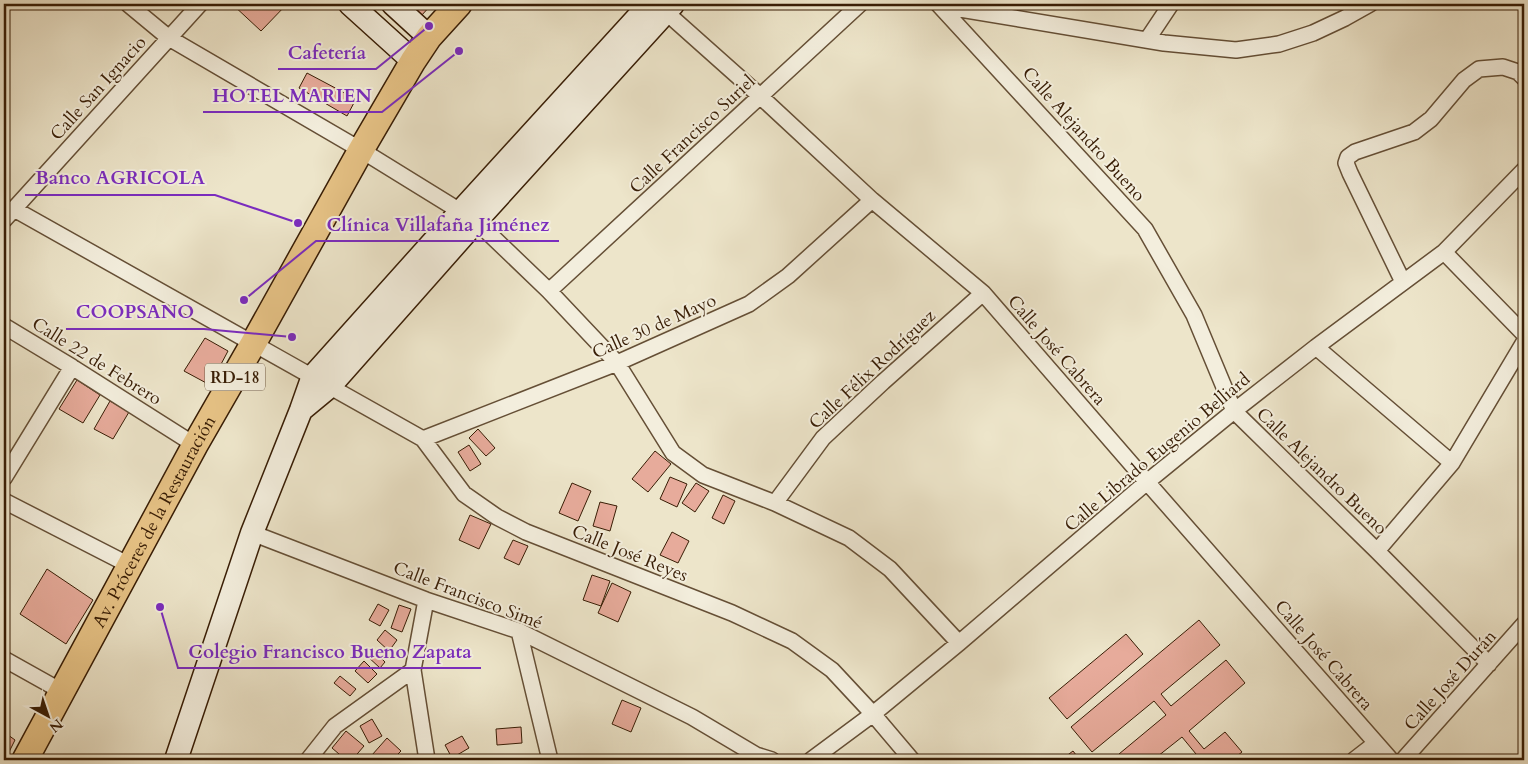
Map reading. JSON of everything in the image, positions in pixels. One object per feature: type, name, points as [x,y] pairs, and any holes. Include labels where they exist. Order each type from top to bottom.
[{"type":"main road","points":[[350,4],[413,61]]},
{"type":"main road","points":[[393,4],[429,37]]},
{"type":"main road","name":"Av. Próceres de la Restauración","points":[[25,760],[195,446],[360,150],[429,37],[459,4]]},
{"type":"main road","points":[[176,760],[252,533],[301,410],[321,381],[468,216],[661,6]]},
{"type":"street","points":[[128,4],[168,38],[360,150],[468,216],[549,291],[617,363],[673,453],[703,475],[775,503],[849,538],[890,569],[959,643]]},
{"type":"street","name":"Calle San Ignacio","points":[[4,220],[200,4]]},
{"type":"street","name":"Calle Francisco Suriel","points":[[549,291],[860,4]]},
{"type":"street","points":[[1147,40],[1171,4]]},
{"type":"street","points":[[940,5],[1147,40],[1236,50],[1279,44],[1313,33],[1370,4]]},
{"type":"street","name":"Calle Alejandro Bueno","points":[[940,5],[1145,229],[1194,316],[1234,411],[1489,664]]},
{"type":"street","name":"Calle José Cabrera","points":[[661,6],[872,200],[983,293],[1391,760]]},
{"type":"street","points":[[1403,282],[1350,173],[1346,163],[1348,157],[1355,152],[1414,132],[1431,119],[1464,80],[1478,69],[1503,66],[1518,72],[1524,78]]},
{"type":"street","name":"Calle Librado Eugenio Belliard","points":[[811,760],[873,714],[1147,482],[1234,411],[1316,347],[1444,252],[1524,170]]},
{"type":"street","name":"Calle 30 de Mayo","points":[[423,439],[617,363],[749,304],[788,276],[872,200]]},
{"type":"street","name":"Calle José Reyes","points":[[14,209],[423,439],[464,494],[497,517],[526,532],[732,613],[792,641],[832,670],[912,760]]},
{"type":"street","points":[[1444,252],[1524,334]]},
{"type":"street","name":"Calle Félix Rodríguez","points":[[775,503],[823,438],[983,293]]},
{"type":"street","name":"Calle 22 de Febrero","points":[[4,326],[72,366],[195,446]]},
{"type":"street","points":[[1377,551],[1452,463],[1524,342]]},
{"type":"street","points":[[1316,347],[1452,463]]},
{"type":"street","points":[[4,478],[72,366]]},
{"type":"street","points":[[4,501],[131,566]]},
{"type":"street","name":"Calle Francisco Simé","points":[[252,533],[426,600],[519,631],[692,717],[756,755],[772,760]]},
{"type":"street","points":[[426,600],[413,670],[427,760]]},
{"type":"street","name":"Calle José Durán","points":[[1404,760],[1524,624]]},
{"type":"street","points":[[519,631],[550,760]]},
{"type":"street","points":[[4,660],[63,692]]},
{"type":"street","points":[[308,760],[335,726],[413,670]]},
{"type":"street","points":[[1354,760],[1376,742]]},
{"type":"building","points":[[232,4],[287,4],[261,31]]},
{"type":"building","points":[[408,4],[432,4],[421,16]]},
{"type":"building","points":[[307,73],[356,99],[347,116],[299,88]]},
{"type":"building","points":[[205,338],[228,351],[210,385],[184,371]]},
{"type":"building","points":[[77,380],[100,395],[83,423],[59,409]]},
{"type":"building","points":[[110,401],[129,412],[113,439],[94,429]]},
{"type":"building","points":[[478,429],[495,448],[486,456],[469,438]]},
{"type":"building","points":[[469,445],[481,464],[470,471],[458,452]]},
{"type":"building","points":[[655,451],[671,464],[648,492],[632,479]]},
{"type":"building","points":[[670,477],[687,484],[677,507],[660,499]]},
{"type":"building","points":[[572,483],[591,491],[578,521],[559,513]]},
{"type":"building","points":[[696,483],[709,491],[695,512],[682,503]]},
{"type":"building","points":[[723,495],[735,501],[724,524],[712,518]]},
{"type":"building","points":[[600,502],[617,506],[610,531],[593,526]]},
{"type":"building","points":[[470,515],[491,524],[479,549],[459,540]]},
{"type":"building","points":[[672,532],[689,541],[678,563],[660,555]]},
{"type":"building","points":[[513,540],[528,546],[519,565],[504,558]]},
{"type":"building","points":[[47,569],[93,600],[66,644],[20,614]]},
{"type":"building","points":[[592,575],[610,581],[601,606],[583,600]]},
{"type":"building","points":[[612,583],[631,592],[618,622],[598,613]]},
{"type":"building","points":[[378,604],[389,610],[380,626],[369,620]]},
{"type":"building","points":[[399,605],[411,609],[402,632],[391,628]]},
{"type":"building","points":[[1199,620],[1220,645],[1161,694],[1171,706],[1226,660],[1245,683],[1189,731],[1204,749],[1225,732],[1242,752],[1232,760],[1189,760],[1196,754],[1182,737],[1153,760],[1124,760],[1119,754],[1166,715],[1154,701],[1092,752],[1071,727]]},
{"type":"building","points":[[385,630],[397,640],[389,651],[377,640]]},
{"type":"building","points":[[1126,634],[1143,654],[1067,719],[1049,698]]},
{"type":"building","points":[[372,649],[385,662],[380,668],[366,655]]},
{"type":"building","points":[[364,661],[377,674],[368,683],[355,671]]},
{"type":"building","points":[[340,676],[356,689],[350,696],[334,683]]},
{"type":"building","points":[[622,700],[641,708],[631,732],[612,724]]},
{"type":"building","points":[[372,719],[382,736],[369,743],[360,726]]},
{"type":"building","points":[[521,727],[522,743],[497,745],[496,729]]},
{"type":"building","points":[[346,731],[364,746],[352,760],[346,760],[332,748]]},
{"type":"building","points":[[4,732],[15,740],[6,758],[4,757]]},
{"type":"building","points":[[462,736],[469,748],[452,758],[445,745]]},
{"type":"building","points":[[387,738],[401,751],[392,760],[378,760],[372,755]]},
{"type":"building","points":[[1073,751],[1080,760],[1061,760]]},
{"type":"place","name":"Cafetería","points":[[429,26]]},
{"type":"place","name":"HOTEL MARIEN","points":[[459,51]]},
{"type":"place","name":"Banco AGRICOLA","points":[[298,223]]},
{"type":"place","name":"Clínica Villafaña Jiménez","points":[[244,300]]},
{"type":"place","name":"COOPSANO","points":[[292,337]]},
{"type":"place","name":"Colegio Francisco Bueno Zapata","points":[[160,607]]}]
